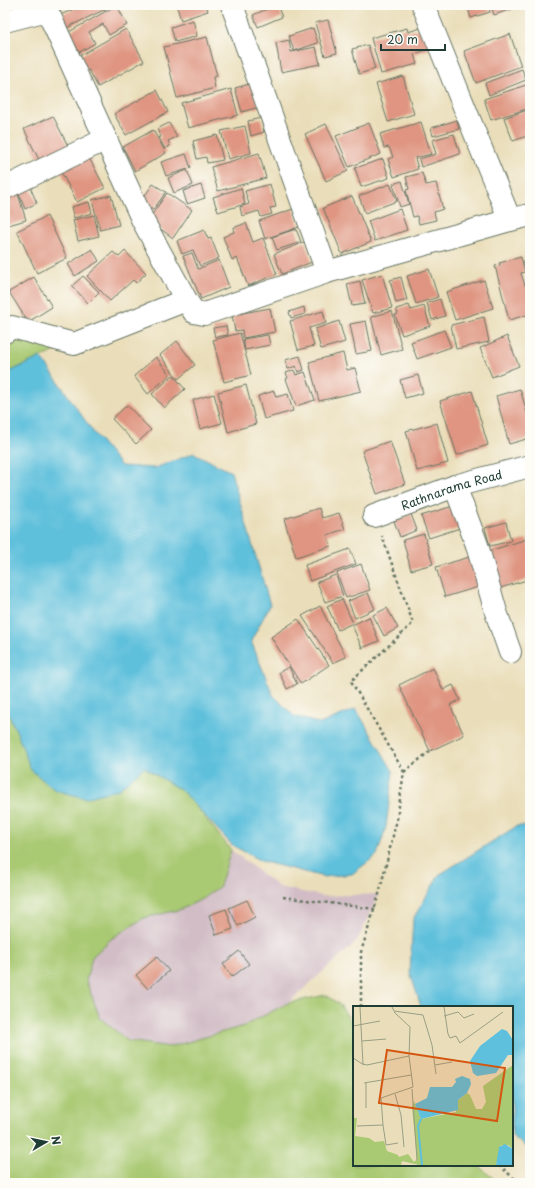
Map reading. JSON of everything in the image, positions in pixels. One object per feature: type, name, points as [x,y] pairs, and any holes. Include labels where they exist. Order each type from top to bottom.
[{"type":"street","points":[[232,5],[327,272]]},
{"type":"street","points":[[5,21],[47,10],[144,221],[186,300],[194,312],[204,314],[327,272],[520,218],[423,5]]},
{"type":"street","points":[[5,188],[106,139]]},
{"type":"street","points":[[5,332],[12,327],[74,344],[186,300]]},
{"type":"street","name":"Rathnarama Road","points":[[374,516],[455,486],[530,466]]},
{"type":"street","points":[[455,486],[477,545],[496,612],[510,652]]},
{"type":"path","points":[[361,1006],[361,952],[375,909],[397,819],[404,772],[351,681],[414,623],[374,516]]},
{"type":"path","points":[[404,772],[430,751]]},
{"type":"path","points":[[283,897],[375,909]]},
{"type":"path","points":[[500,1166],[519,1183]]},
{"type":"shaded area","points":[[231,850],[279,887],[322,896],[379,894],[357,941],[288,1003],[244,1026],[170,1047],[128,1041],[100,1018],[86,981],[92,957],[111,939],[144,918],[183,909],[220,886]]},
{"type":"green space","points":[[5,332],[74,344],[41,357],[5,374]]},
{"type":"green space","points":[[5,707],[16,730],[119,789],[144,767],[182,791],[231,850],[220,886],[202,899],[182,909],[144,918],[111,939],[92,957],[86,981],[100,1018],[128,1041],[170,1047],[244,1026],[288,1003],[326,995],[340,1005],[353,1024],[353,1166],[478,1166],[499,1183],[5,1183]]},
{"type":"water","points":[[41,357],[94,433],[121,466],[155,468],[194,453],[231,472],[270,605],[251,641],[273,695],[294,716],[320,724],[356,709],[393,771],[386,827],[377,855],[352,874],[324,877],[261,861],[232,845],[182,791],[144,767],[119,789],[85,798],[55,790],[31,770],[16,730],[5,707],[5,374]]},
{"type":"water","points":[[517,826],[530,826],[530,1150],[513,1137],[513,1006],[421,1006],[410,972],[413,919],[439,875]]},
{"type":"building","points":[[50,5],[66,5],[54,12]]},
{"type":"building","points":[[75,5],[114,5],[62,30],[56,17],[76,8]]},
{"type":"building","points":[[117,5],[127,25],[109,35],[103,24],[89,32],[95,43],[78,53],[67,33]]},
{"type":"building","points":[[139,5],[152,5],[140,9]]},
{"type":"building","points":[[177,5],[206,5],[208,11],[181,20]]},
{"type":"building","points":[[261,5],[274,5],[262,9]]},
{"type":"building","points":[[277,5],[282,17],[258,27],[253,15]]},
{"type":"building","points":[[467,5],[488,5],[490,12],[471,18]]},
{"type":"building","points":[[491,5],[517,5],[518,7],[494,15]]},
{"type":"building","points":[[193,20],[197,36],[175,42],[171,27]]},
{"type":"building","points":[[328,20],[337,53],[325,56],[315,23]]},
{"type":"building","points":[[424,27],[430,49],[414,54],[417,64],[381,74],[371,38],[407,28],[408,32]]},
{"type":"building","points":[[313,28],[318,43],[294,51],[289,36]]},
{"type":"building","points":[[126,29],[144,61],[98,87],[89,70],[82,74],[74,59]]},
{"type":"building","points":[[510,34],[521,66],[476,83],[464,51]]},
{"type":"building","points":[[207,37],[217,76],[213,77],[215,88],[177,98],[164,47]]},
{"type":"building","points":[[289,40],[291,52],[316,47],[320,64],[281,72],[276,43]]},
{"type":"building","points":[[368,45],[375,69],[359,74],[352,49]]},
{"type":"building","points":[[522,69],[526,80],[489,95],[485,83]]},
{"type":"building","points":[[403,76],[414,114],[388,122],[376,84]]},
{"type":"building","points":[[253,83],[259,107],[242,112],[235,88]]},
{"type":"building","points":[[529,84],[530,108],[491,120],[484,99]]},
{"type":"building","points":[[231,89],[238,115],[188,128],[181,103]]},
{"type":"building","points":[[157,90],[168,112],[126,135],[114,114]]},
{"type":"building","points":[[530,109],[530,135],[513,141],[504,118]]},
{"type":"building","points":[[53,116],[71,152],[42,166],[24,129]]},
{"type":"building","points":[[261,118],[264,132],[251,136],[248,121]]},
{"type":"building","points":[[457,120],[459,129],[433,136],[431,128]]},
{"type":"building","points":[[421,122],[431,154],[415,158],[418,169],[394,177],[388,159],[393,157],[389,147],[384,148],[380,134]]},
{"type":"building","points":[[169,123],[177,137],[168,141],[170,146],[165,149],[159,138],[161,137],[157,129]]},
{"type":"building","points":[[369,123],[381,154],[349,167],[336,136]]},
{"type":"building","points":[[326,124],[348,171],[326,181],[305,134]]},
{"type":"building","points":[[245,126],[251,153],[228,159],[221,131]]},
{"type":"building","points":[[153,130],[166,153],[135,171],[123,147]]},
{"type":"building","points":[[454,134],[460,154],[421,167],[419,159],[436,154],[432,140]]},
{"type":"building","points":[[217,135],[223,160],[207,163],[206,157],[197,159],[193,141]]},
{"type":"building","points":[[259,153],[266,178],[218,191],[211,167]]},
{"type":"building","points":[[87,154],[105,188],[77,202],[59,168]]},
{"type":"building","points":[[186,154],[191,168],[166,176],[161,162]]},
{"type":"building","points":[[383,159],[389,178],[361,187],[355,168]]},
{"type":"building","points":[[187,170],[193,185],[174,193],[168,178]]},
{"type":"building","points":[[422,173],[426,185],[436,183],[443,209],[434,212],[436,220],[419,224],[417,216],[413,217],[406,190],[409,189],[406,177]]},
{"type":"building","points":[[402,181],[409,204],[400,207],[393,184]]},
{"type":"building","points":[[153,184],[166,192],[153,210],[141,201]]},
{"type":"building","points":[[270,184],[276,207],[270,208],[272,214],[261,217],[259,211],[242,216],[240,207],[249,204],[245,191]]},
{"type":"building","points":[[390,184],[397,201],[365,213],[359,196]]},
{"type":"building","points":[[201,185],[205,198],[187,204],[183,191]]},
{"type":"building","points":[[30,187],[37,203],[25,209],[18,192]]},
{"type":"building","points":[[241,188],[245,204],[218,212],[213,197]]},
{"type":"building","points":[[167,193],[192,210],[173,238],[148,220]]},
{"type":"building","points":[[18,194],[26,220],[5,226],[5,198]]},
{"type":"building","points":[[111,195],[119,225],[100,230],[92,200]]},
{"type":"building","points":[[352,196],[371,242],[342,254],[323,208]]},
{"type":"building","points":[[89,202],[92,213],[74,218],[71,207]]},
{"type":"building","points":[[293,209],[299,227],[265,239],[259,221]]},
{"type":"building","points":[[400,209],[407,230],[375,241],[368,221]]},
{"type":"building","points":[[94,215],[99,236],[78,241],[73,220]]},
{"type":"building","points":[[47,216],[67,258],[37,273],[17,231]]},
{"type":"building","points":[[246,223],[253,242],[263,238],[277,274],[248,286],[237,258],[232,260],[223,237],[234,232],[233,228]]},
{"type":"building","points":[[296,229],[301,242],[277,250],[272,237]]},
{"type":"building","points":[[204,230],[208,239],[211,238],[219,258],[200,266],[193,250],[182,254],[177,241]]},
{"type":"building","points":[[305,242],[312,262],[282,274],[274,254]]},
{"type":"building","points":[[92,249],[99,261],[75,276],[68,264]]},
{"type":"building","points":[[125,251],[146,273],[136,283],[133,280],[110,301],[87,276],[113,252],[119,257]]},
{"type":"building","points":[[192,253],[198,269],[219,260],[229,287],[201,299],[183,256]]},
{"type":"building","points":[[521,257],[525,272],[521,273],[525,285],[530,284],[530,314],[509,320],[495,266],[500,265],[499,263]]},
{"type":"building","points":[[429,269],[438,297],[416,304],[407,276]]},
{"type":"building","points":[[382,274],[392,308],[373,313],[362,280]]},
{"type":"building","points":[[83,276],[99,292],[88,303],[72,286]]},
{"type":"building","points":[[34,277],[52,307],[28,322],[9,292]]},
{"type":"building","points":[[401,277],[407,300],[396,303],[390,280]]},
{"type":"building","points":[[484,280],[493,308],[455,320],[446,292]]},
{"type":"building","points":[[360,281],[365,304],[352,306],[347,284]]},
{"type":"building","points":[[440,299],[445,316],[432,320],[427,303]]},
{"type":"building","points":[[409,305],[411,310],[424,306],[430,326],[402,335],[395,315],[398,314],[396,309]]},
{"type":"building","points":[[304,307],[305,314],[291,318],[289,312]]},
{"type":"building","points":[[270,308],[275,332],[243,338],[242,330],[235,331],[232,315]]},
{"type":"building","points":[[323,311],[326,323],[309,328],[314,346],[298,350],[290,321]]},
{"type":"building","points":[[392,311],[402,349],[381,355],[371,317]]},
{"type":"building","points":[[484,317],[489,342],[456,349],[451,325]]},
{"type":"building","points":[[339,321],[345,342],[321,349],[315,329]]},
{"type":"building","points":[[366,321],[372,351],[356,354],[350,324]]},
{"type":"building","points":[[226,326],[228,335],[215,337],[213,328]]},
{"type":"building","points":[[444,330],[451,347],[417,359],[411,342]]},
{"type":"building","points":[[240,333],[251,375],[224,382],[213,340]]},
{"type":"building","points":[[268,335],[270,345],[245,350],[243,339]]},
{"type":"building","points":[[507,336],[519,366],[492,377],[480,348]]},
{"type":"building","points":[[177,341],[195,365],[178,379],[160,355]]},
{"type":"building","points":[[343,353],[347,370],[355,368],[361,391],[319,401],[309,362]]},
{"type":"building","points":[[300,356],[304,370],[298,372],[296,366],[288,369],[285,360]]},
{"type":"building","points":[[156,357],[170,375],[148,394],[134,376]]},
{"type":"building","points":[[294,370],[296,375],[305,372],[315,400],[296,406],[286,379],[288,378],[286,373]]},
{"type":"building","points":[[173,375],[185,389],[164,408],[152,394]]},
{"type":"building","points":[[418,375],[423,393],[405,398],[400,380]]},
{"type":"building","points":[[246,385],[256,424],[228,432],[218,392]]},
{"type":"building","points":[[520,389],[530,423],[530,438],[509,444],[496,396]]},
{"type":"building","points":[[274,391],[276,397],[288,394],[293,411],[264,419],[258,396]]},
{"type":"building","points":[[472,391],[488,445],[457,455],[440,401]]},
{"type":"building","points":[[214,394],[222,423],[200,429],[193,400]]},
{"type":"building","points":[[127,405],[151,430],[136,444],[112,419]]},
{"type":"building","points":[[437,423],[448,463],[417,471],[406,431]]},
{"type":"building","points":[[390,441],[405,484],[377,494],[362,451]]},
{"type":"building","points":[[453,506],[460,528],[429,538],[421,516]]},
{"type":"building","points":[[319,508],[322,518],[339,513],[345,529],[327,535],[331,546],[296,557],[284,519]]},
{"type":"building","points":[[411,514],[417,530],[400,537],[394,521]]},
{"type":"building","points":[[506,522],[511,541],[490,546],[485,528]]},
{"type":"building","points":[[424,534],[433,564],[411,570],[403,540]]},
{"type":"building","points":[[527,539],[530,550],[530,579],[497,589],[486,552]]},
{"type":"building","points":[[350,549],[356,564],[310,581],[305,565]]},
{"type":"building","points":[[476,555],[485,585],[445,597],[436,567]]},
{"type":"building","points":[[361,564],[370,590],[346,598],[337,573]]},
{"type":"building","points":[[336,575],[343,596],[325,602],[317,582]]},
{"type":"building","points":[[368,593],[375,609],[355,618],[348,601]]},
{"type":"building","points":[[342,599],[353,623],[338,630],[327,606]]},
{"type":"building","points":[[320,606],[346,657],[333,663],[302,616]]},
{"type":"building","points":[[387,608],[398,628],[384,636],[373,615]]},
{"type":"building","points":[[369,617],[379,641],[362,648],[352,625]]},
{"type":"building","points":[[298,619],[329,665],[301,684],[271,637]]},
{"type":"building","points":[[289,667],[297,684],[287,689],[279,672]]},
{"type":"building","points":[[433,668],[443,690],[453,685],[460,700],[450,705],[464,735],[430,751],[399,685]]},
{"type":"building","points":[[247,900],[255,917],[238,926],[229,908]]},
{"type":"building","points":[[226,909],[233,929],[216,935],[209,915]]},
{"type":"building","points":[[239,951],[249,964],[232,977],[223,964]]},
{"type":"building","points":[[157,957],[169,971],[148,989],[136,975]]}]
